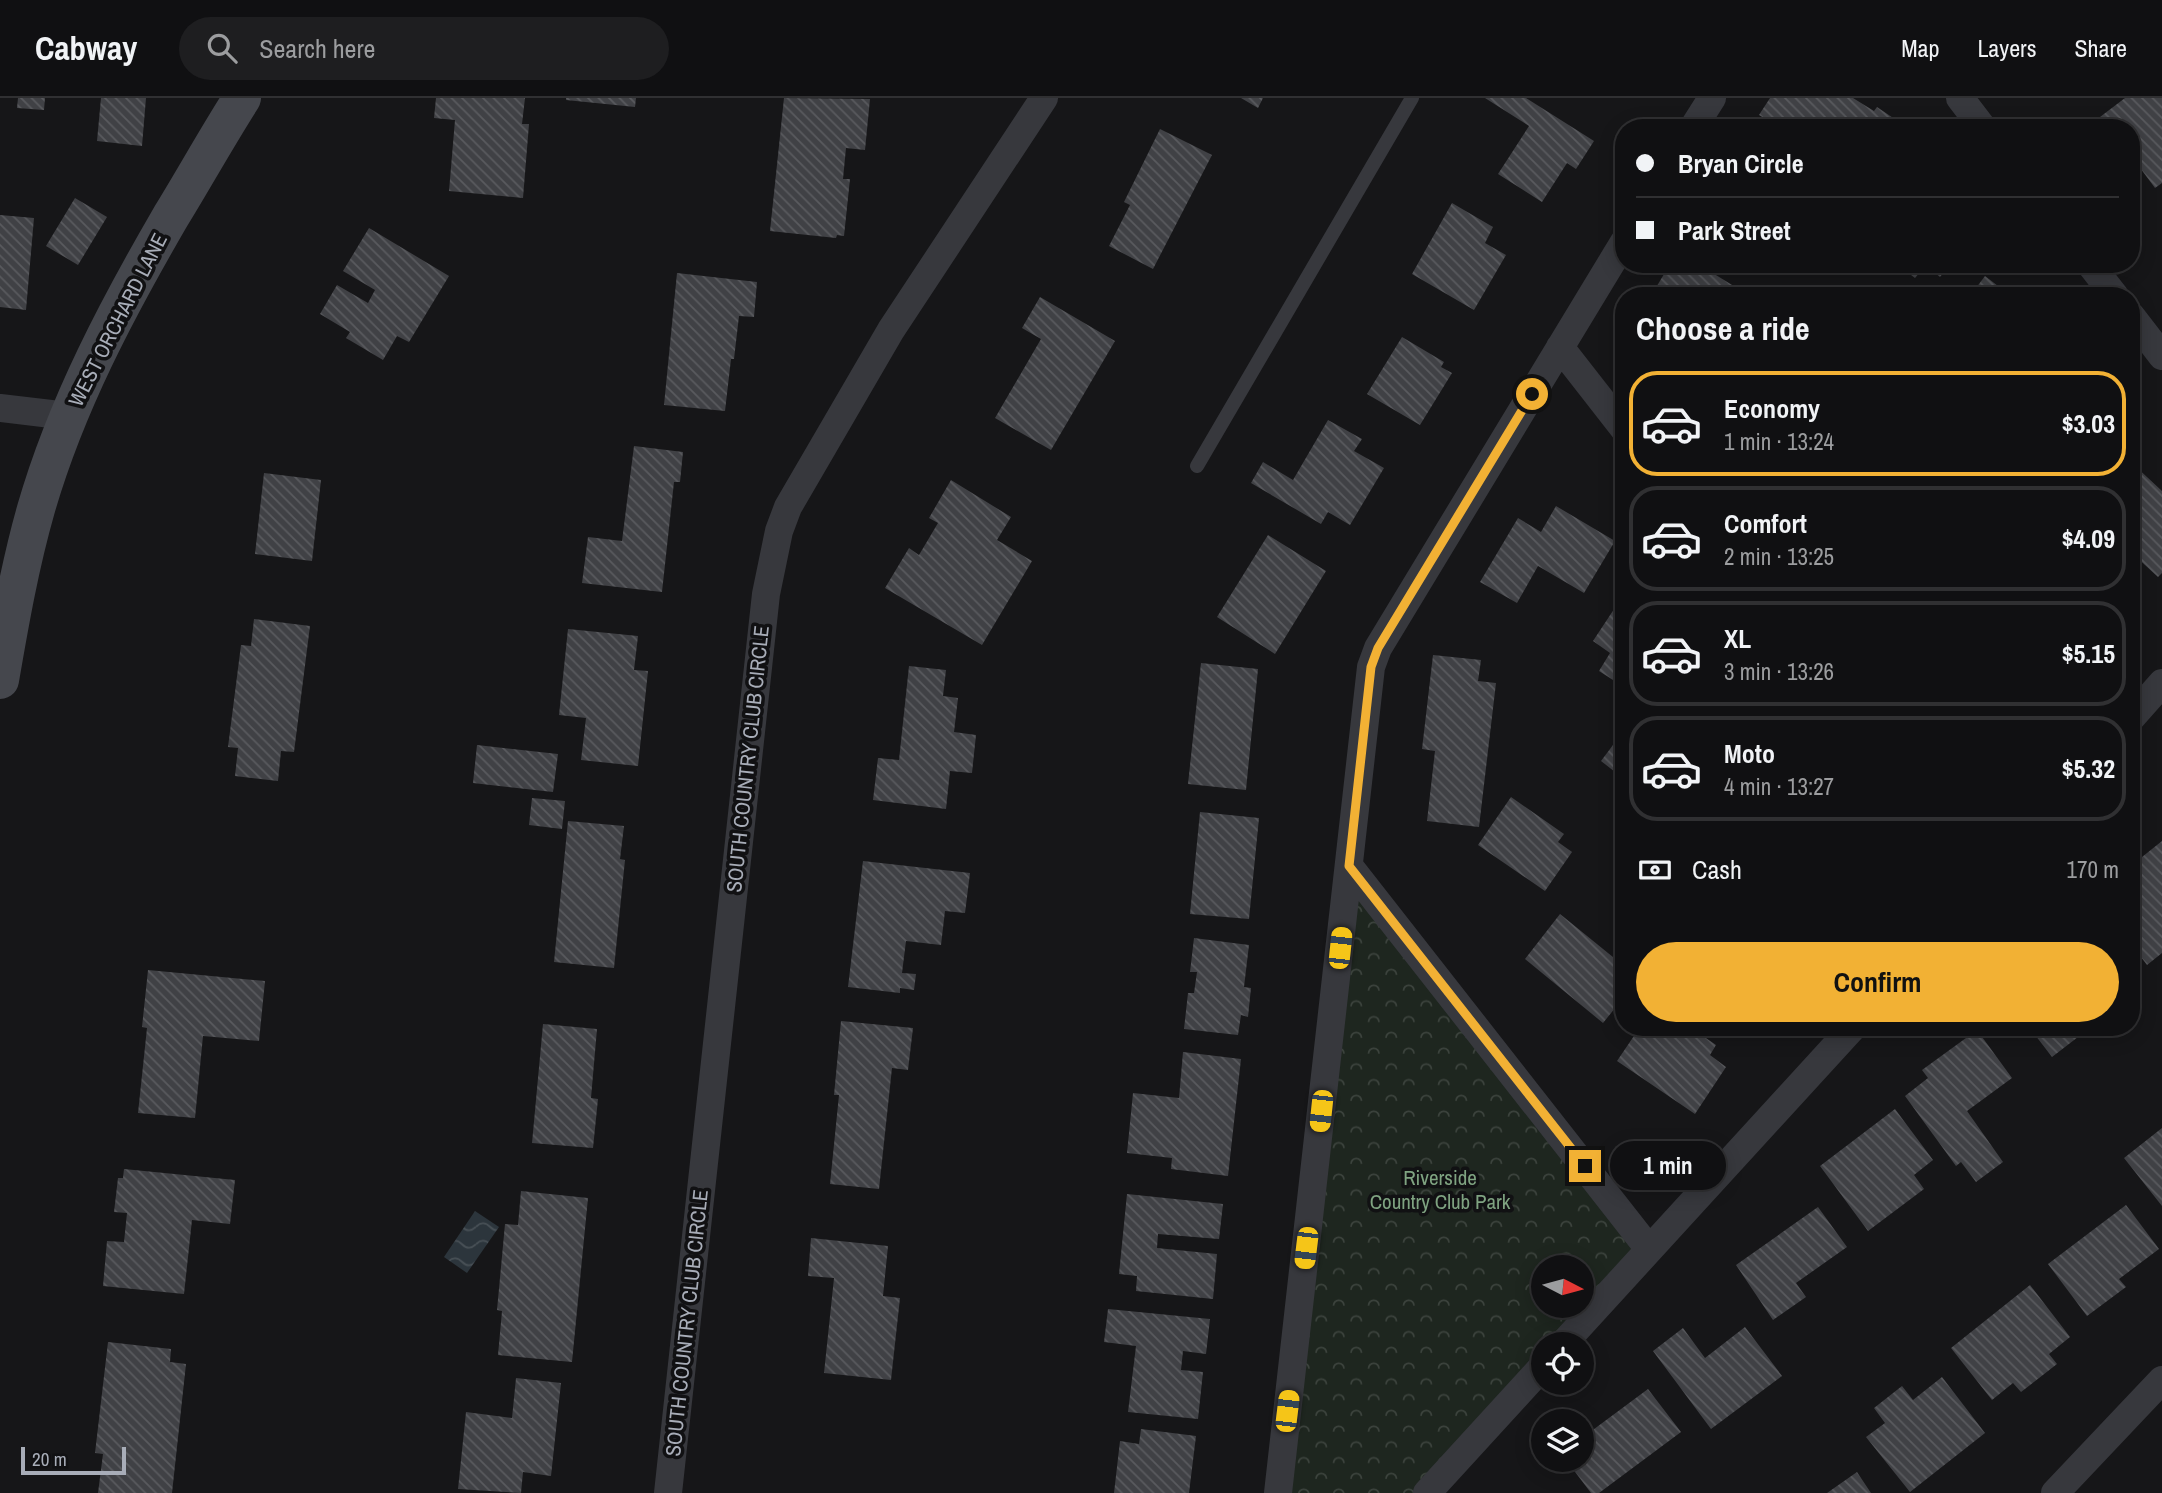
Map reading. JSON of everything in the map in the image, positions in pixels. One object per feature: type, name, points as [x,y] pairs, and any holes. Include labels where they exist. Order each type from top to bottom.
[{"type":"street","name":"WEST ORCHARD LANE","points":[[0,680],[14,601],[36,508],[68,416],[138,273],[242,98]]},
{"type":"street","name":"SOUTH COUNTRY CLUB CIRCLE","points":[[668,1493],[766,594],[779,531],[788,507],[891,330],[1044,98]]},
{"type":"street","points":[[1699,119],[1712,98]]},
{"type":"street","points":[[1960,98],[1976,119]]},
{"type":"street","points":[[1278,1493],[1371,667],[1378,648],[1615,257]]},
{"type":"street","points":[[2097,273],[2108,287]]},
{"type":"street","points":[[2140,327],[2162,356]]},
{"type":"street","points":[[1560,347],[1615,417]]},
{"type":"street","points":[[0,408],[68,416]]},
{"type":"street","points":[[2140,709],[2162,683]]},
{"type":"street","points":[[1349,866],[1649,1249]]},
{"type":"street","points":[[1574,1332],[1845,1036]]},
{"type":"street","points":[[1427,1493],[1531,1379]]},
{"type":"street","points":[[2055,1493],[2162,1380]]},
{"type":"lane","points":[[1197,466],[1412,98]]},
{"type":"green space","name":"Riverside Country Club Park","points":[[1349,866],[1649,1249],[1594,1310],[1594,1255],[1531,1255],[1531,1318],[1587,1318],[1574,1332],[1531,1332],[1531,1378],[1427,1493],[1278,1493]]},
{"type":"water","points":[[475,1211],[499,1227],[467,1273],[444,1257]]},
{"type":"building","points":[[18,98],[45,98],[44,110],[17,108]]},
{"type":"building","points":[[101,98],[146,98],[142,146],[97,141]]},
{"type":"building","points":[[436,98],[525,98],[522,124],[529,124],[523,198],[449,191],[455,120],[434,118]]},
{"type":"building","points":[[566,98],[636,98],[635,107]]},
{"type":"building","points":[[784,98],[870,99],[865,150],[846,148],[843,179],[850,179],[844,236],[837,235],[836,238],[770,231]]},
{"type":"building","points":[[1241,98],[1263,98],[1258,108]]},
{"type":"building","points":[[1485,98],[1526,98],[1594,141],[1576,169],[1567,163],[1542,202],[1498,174],[1529,126]]},
{"type":"building","points":[[1770,98],[1853,98],[1874,111],[1877,107],[1895,119],[1765,119],[1759,115]]},
{"type":"building","points":[[2125,98],[2162,98],[2162,183],[2155,188],[2140,168],[2140,119],[2100,117]]},
{"type":"building","points":[[1160,129],[1212,155],[1153,269],[1109,246],[1130,205],[1124,202]]},
{"type":"building","points":[[75,198],[107,217],[78,265],[46,246]]},
{"type":"building","points":[[1452,203],[1493,227],[1485,243],[1506,255],[1474,310],[1412,274]]},
{"type":"building","points":[[0,215],[34,218],[26,310],[0,307]]},
{"type":"building","points":[[369,228],[449,276],[409,342],[397,336],[383,360],[346,338],[350,332],[320,314],[337,285],[368,303],[375,290],[343,271]]},
{"type":"building","points":[[677,273],[757,282],[754,317],[739,316],[725,411],[664,405]]},
{"type":"building","points":[[1665,273],[1713,273],[1735,287],[1656,287]]},
{"type":"building","points":[[1985,276],[1999,287],[1977,287]]},
{"type":"building","points":[[1040,297],[1115,341],[1051,450],[995,418],[1041,339],[1022,328]]},
{"type":"building","points":[[1402,337],[1444,362],[1441,367],[1452,373],[1420,425],[1367,394]]},
{"type":"building","points":[[1328,420],[1362,439],[1354,451],[1384,468],[1350,525],[1328,512],[1321,524],[1251,483],[1263,462],[1293,480]]},
{"type":"building","points":[[634,446],[683,452],[680,482],[674,482],[662,592],[582,583],[588,537],[622,541]]},
{"type":"building","points":[[2140,470],[2162,491],[2162,573],[2158,577],[2140,560]]},
{"type":"building","points":[[264,473],[321,480],[312,561],[255,554]]},
{"type":"building","points":[[951,480],[1011,517],[997,540],[1032,561],[982,645],[885,588],[909,548],[919,555],[938,523],[929,518]]},
{"type":"building","points":[[1556,506],[1615,541],[1584,593],[1538,566],[1517,603],[1480,582],[1518,518],[1541,532]]},
{"type":"building","points":[[1268,535],[1326,571],[1275,654],[1217,617]]},
{"type":"building","points":[[1615,608],[1615,681],[1599,671],[1610,653],[1593,641]]},
{"type":"building","points":[[254,619],[310,626],[294,752],[281,751],[278,781],[235,776],[238,748],[228,747],[241,645],[251,646]]},
{"type":"building","points":[[568,629],[638,636],[634,670],[648,671],[638,766],[581,760],[586,718],[559,715]]},
{"type":"building","points":[[1433,655],[1481,660],[1478,681],[1496,683],[1479,827],[1427,821],[1435,751],[1422,749]]},
{"type":"building","points":[[1201,663],[1258,669],[1246,790],[1188,784]]},
{"type":"building","points":[[909,666],[946,670],[943,696],[958,698],[954,732],[976,735],[972,773],[950,771],[946,809],[873,800],[878,758],[899,760]]},
{"type":"building","points":[[1615,742],[1615,772],[1601,761]]},
{"type":"building","points":[[477,745],[558,754],[553,792],[473,783]]},
{"type":"building","points":[[1511,797],[1564,834],[1558,842],[1572,852],[1545,891],[1478,845]]},
{"type":"building","points":[[532,798],[565,801],[562,829],[529,825]]},
{"type":"building","points":[[1200,812],[1259,818],[1249,919],[1190,914]]},
{"type":"building","points":[[568,821],[624,826],[620,859],[625,860],[614,968],[554,962]]},
{"type":"building","points":[[2162,841],[2162,953],[2147,965],[2140,956],[2140,854],[2142,857]]},
{"type":"building","points":[[863,861],[970,873],[965,913],[945,911],[941,945],[906,941],[902,973],[916,974],[914,990],[900,988],[900,993],[848,987]]},
{"type":"building","points":[[1560,914],[1615,959],[1615,1008],[1603,1023],[1525,959]]},
{"type":"building","points":[[1194,938],[1249,945],[1244,987],[1251,988],[1248,1017],[1241,1015],[1238,1035],[1184,1029],[1188,993],[1194,993],[1197,972],[1190,972]]},
{"type":"building","points":[[148,970],[265,981],[259,1041],[203,1036],[195,1118],[138,1113],[147,1028],[142,1027]]},
{"type":"building","points":[[841,1021],[913,1028],[908,1070],[892,1068],[879,1189],[830,1184],[839,1095],[834,1095]]},
{"type":"building","points":[[543,1024],[597,1029],[591,1098],[598,1099],[593,1148],[532,1143]]},
{"type":"building","points":[[1634,1036],[1703,1036],[1716,1045],[1710,1055],[1726,1067],[1695,1114],[1617,1061]]},
{"type":"building","points":[[1969,1036],[1981,1036],[2012,1078],[1967,1111],[2003,1162],[1976,1182],[1961,1162],[1956,1166],[1905,1096],[1928,1078],[1922,1070]]},
{"type":"building","points":[[2036,1036],[2079,1036],[2052,1057]]},
{"type":"building","points":[[1183,1052],[1241,1059],[1228,1176],[1171,1169],[1172,1158],[1127,1153],[1133,1093],[1179,1098]]},
{"type":"building","points":[[1895,1109],[1933,1160],[1914,1175],[1924,1189],[1868,1231],[1820,1166]]},
{"type":"building","points":[[2162,1128],[2162,1206],[2124,1158]]},
{"type":"building","points":[[124,1169],[235,1180],[230,1224],[192,1220],[184,1294],[103,1286],[107,1241],[124,1242],[127,1213],[114,1212],[118,1178],[123,1178]]},
{"type":"building","points":[[521,1191],[588,1198],[572,1362],[498,1355],[502,1311],[497,1310],[505,1224],[518,1225]]},
{"type":"building","points":[[1127,1194],[1223,1204],[1219,1239],[1158,1234],[1157,1248],[1217,1254],[1213,1299],[1136,1291],[1137,1276],[1119,1274]]},
{"type":"building","points":[[2126,1205],[2159,1249],[2119,1279],[2126,1287],[2087,1316],[2048,1264]]},
{"type":"building","points":[[1818,1207],[1847,1247],[1796,1283],[1806,1297],[1773,1320],[1736,1265]]},
{"type":"building","points":[[811,1238],[888,1246],[883,1296],[900,1298],[891,1380],[824,1373],[834,1278],[808,1276]]},
{"type":"building","points":[[2030,1285],[2070,1337],[2049,1354],[2057,1364],[2021,1392],[2013,1383],[1992,1400],[1951,1348]]},
{"type":"building","points":[[1108,1309],[1210,1319],[1206,1354],[1183,1351],[1181,1370],[1203,1372],[1198,1419],[1128,1412],[1136,1346],[1104,1342]]},
{"type":"building","points":[[1745,1327],[1782,1376],[1711,1429],[1653,1351],[1683,1328],[1705,1358]]},
{"type":"building","points":[[108,1342],[171,1349],[170,1362],[186,1364],[172,1493],[98,1493],[103,1454],[95,1453]]},
{"type":"building","points":[[1942,1377],[1985,1433],[1910,1492],[1866,1437],[1885,1423],[1874,1408],[1902,1386],[1913,1400]]},
{"type":"building","points":[[516,1378],[561,1383],[551,1476],[523,1472],[521,1493],[458,1489],[466,1412],[512,1418]]},
{"type":"building","points":[[1648,1389],[1681,1432],[1599,1493],[1591,1493],[1575,1472],[1594,1472],[1594,1429]]},
{"type":"building","points":[[1141,1429],[1196,1436],[1189,1493],[1114,1493],[1120,1441],[1139,1444]]},
{"type":"building","points":[[1857,1472],[1871,1493],[1827,1493]]},
{"type":"route","points":[[1532,394],[1378,648],[1371,667],[1349,866],[1585,1166]]}]
